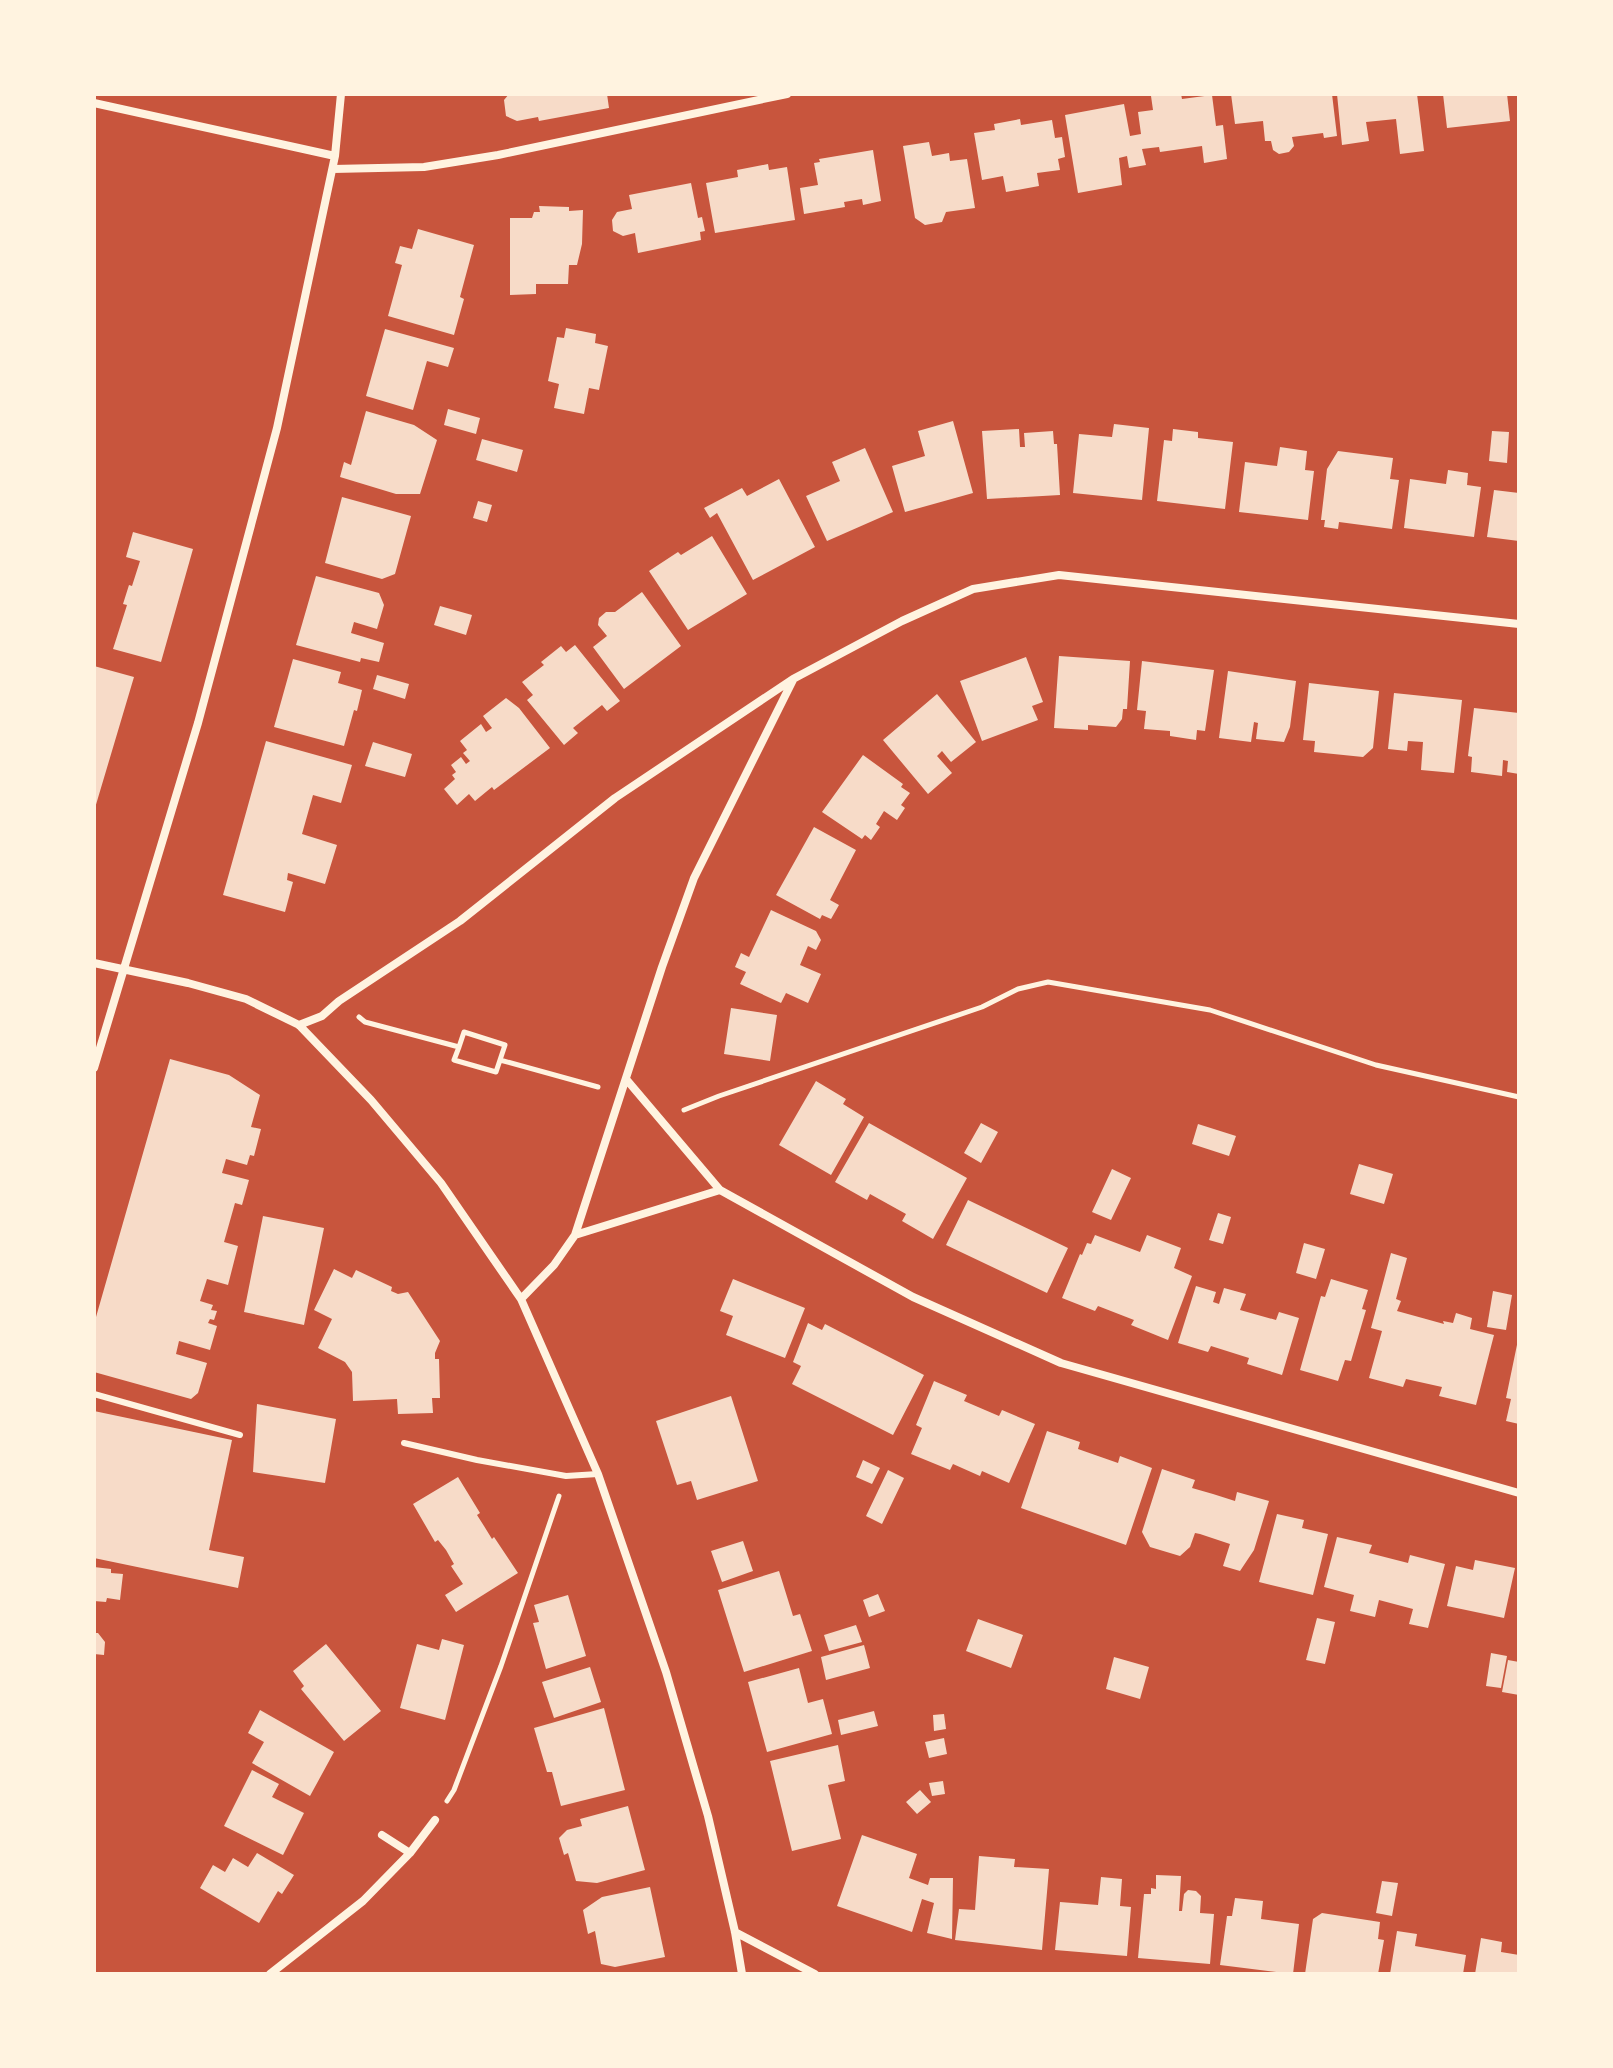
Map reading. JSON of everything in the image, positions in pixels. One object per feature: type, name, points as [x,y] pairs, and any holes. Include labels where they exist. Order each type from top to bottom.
[{"type":"street","points":[[94,1068],[198,723],[277,428],[333,169],[341,94]]},
{"type":"street","points":[[333,169],[424,167],[498,155],[787,94]]},
{"type":"street","points":[[94,103],[335,156]]},
{"type":"street","points":[[299,1025],[322,1016],[339,1001],[460,921],[615,798],[793,679],[902,621],[973,589],[1059,575],[1519,624]]},
{"type":"street","points":[[521,1299],[554,1265],[575,1235],[694,878],[793,679]]},
{"type":"street","points":[[94,963],[246,999],[299,1025],[371,1100],[441,1183],[521,1299],[598,1474],[666,1672],[708,1816],[742,1974]]},
{"type":"street","points":[[626,1079],[720,1190],[913,1297],[1061,1363],[1519,1493]]},
{"type":"street","points":[[575,1235],[720,1190]]},
{"type":"street","points":[[270,1974],[363,1901],[410,1853],[435,1820]]},
{"type":"street","points":[[382,1835],[410,1853]]},
{"type":"street","points":[[735,1932],[815,1974]]},
{"type":"lane","points":[[94,1394],[240,1435]]},
{"type":"lane","points":[[404,1443],[566,1476],[598,1474]]},
{"type":"path","points":[[661,1119],[719,1096],[982,1007],[1018,989],[1048,982],[1210,1010],[1376,1065],[1519,1097]]},
{"type":"path","points":[[339,1001],[365,1022],[459,1047]]},
{"type":"path","points":[[464,1032],[505,1045],[496,1072],[454,1060],[459,1047],[464,1032]]},
{"type":"path","points":[[500,1060],[622,1095]]},
{"type":"path","points":[[435,1820],[454,1790],[496,1680],[566,1476]]},
{"type":"building","points":[[509,94],[607,94],[609,108],[539,121],[538,117],[517,121],[506,116],[504,100]]},
{"type":"building","points":[[1181,94],[1182,99],[1212,95],[1216,126],[1223,125],[1227,159],[1204,163],[1202,146],[1160,152],[1159,147],[1142,149],[1146,165],[1129,168],[1127,156],[1119,158],[1122,185],[1078,193],[1065,115],[1124,104],[1130,136],[1141,134],[1138,112],[1153,110],[1151,96]]},
{"type":"building","points":[[1231,94],[1332,94],[1337,136],[1324,138],[1323,133],[1292,137],[1294,146],[1289,152],[1279,154],[1273,150],[1271,141],[1265,141],[1263,121],[1235,124]]},
{"type":"building","points":[[1337,94],[1417,94],[1424,151],[1400,154],[1396,119],[1366,122],[1369,141],[1342,145]]},
{"type":"building","points":[[1443,94],[1507,94],[1510,121],[1447,128]]},
{"type":"building","points":[[1020,119],[1021,125],[1052,120],[1055,138],[1062,137],[1065,157],[1058,159],[1060,170],[1037,173],[1039,186],[1006,192],[1003,176],[982,180],[974,133],[995,130],[994,124]]},
{"type":"building","points":[[929,142],[932,156],[949,153],[950,161],[967,159],[975,208],[946,212],[942,222],[925,225],[915,218],[903,146]]},
{"type":"building","points":[[873,150],[881,201],[863,205],[862,199],[844,202],[845,207],[804,214],[800,188],[818,185],[814,163],[820,162],[819,159]]},
{"type":"building","points":[[768,164],[769,170],[787,167],[795,220],[715,233],[706,183],[738,177],[737,170]]},
{"type":"building","points":[[691,183],[698,218],[702,217],[705,231],[700,232],[701,240],[638,253],[635,233],[623,236],[613,231],[612,220],[617,212],[632,209],[629,195]]},
{"type":"building","points":[[539,206],[583,210],[582,244],[577,265],[569,265],[568,284],[536,284],[536,294],[510,295],[510,218],[532,218],[534,212],[540,212]]},
{"type":"building","points":[[418,229],[474,245],[454,335],[388,316],[402,265],[395,263],[400,246],[412,249]]},
{"type":"building","points":[[566,328],[596,334],[595,343],[608,346],[599,390],[589,388],[584,414],[554,408],[559,384],[548,381],[557,337],[564,338]]},
{"type":"building","points":[[385,329],[454,348],[448,367],[427,361],[413,410],[366,396]]},
{"type":"building","points":[[448,409],[480,418],[476,434],[444,425]]},
{"type":"building","points":[[366,411],[414,425],[437,440],[420,494],[396,494],[340,477],[344,462],[351,465]]},
{"type":"building","points":[[953,421],[973,493],[905,512],[892,466],[925,456],[918,431]]},
{"type":"building","points":[[1114,424],[1149,428],[1142,500],[1073,493],[1079,434],[1112,437]]},
{"type":"building","points":[[1019,429],[1020,447],[1025,447],[1024,433],[1053,431],[1054,444],[1057,444],[1060,495],[987,499],[982,431]]},
{"type":"building","points":[[1173,429],[1198,432],[1198,438],[1233,442],[1225,509],[1157,501],[1164,440],[1172,441]]},
{"type":"building","points":[[1492,431],[1509,432],[1507,463],[1489,461]]},
{"type":"building","points":[[482,439],[523,450],[517,472],[476,460]]},
{"type":"building","points":[[1280,447],[1307,451],[1305,470],[1314,471],[1308,520],[1239,512],[1245,462],[1277,466]]},
{"type":"building","points":[[865,448],[893,512],[827,541],[806,496],[840,481],[832,462]]},
{"type":"building","points":[[1338,451],[1393,458],[1390,479],[1399,480],[1392,529],[1339,522],[1338,529],[1324,527],[1325,520],[1321,520],[1327,469]]},
{"type":"building","points":[[1448,470],[1468,473],[1467,485],[1481,487],[1474,537],[1404,528],[1410,479],[1446,484]]},
{"type":"building","points":[[779,479],[815,547],[753,580],[717,513],[710,518],[704,508],[742,488],[747,496]]},
{"type":"building","points":[[1494,490],[1519,493],[1519,541],[1487,537]]},
{"type":"building","points":[[342,497],[411,516],[395,574],[382,579],[325,563]]},
{"type":"building","points":[[478,501],[492,505],[487,522],[473,518]]},
{"type":"building","points":[[133,532],[193,549],[161,662],[113,649],[127,605],[123,604],[140,561],[126,557]]},
{"type":"building","points":[[712,536],[747,594],[688,630],[649,571],[678,552],[681,555]]},
{"type":"building","points":[[316,576],[379,593],[384,605],[377,629],[354,622],[351,633],[384,643],[379,662],[361,658],[360,662],[296,645]]},
{"type":"building","points":[[642,592],[681,646],[624,689],[593,647],[607,636],[598,625],[599,618],[606,612],[615,612]]},
{"type":"building","points":[[440,606],[472,615],[466,635],[434,625]]},
{"type":"building","points":[[575,645],[620,701],[607,711],[602,705],[573,728],[578,733],[564,745],[527,700],[533,695],[522,682],[544,665],[541,662],[561,646],[566,652]]},
{"type":"building","points":[[1059,656],[1130,661],[1127,709],[1123,709],[1122,719],[1116,727],[1088,725],[1088,730],[1054,728]]},
{"type":"building","points":[[1026,657],[1043,702],[1032,706],[1038,720],[982,741],[960,681]]},
{"type":"building","points":[[293,659],[341,672],[338,683],[362,690],[344,746],[274,727]]},
{"type":"building","points":[[1142,661],[1214,670],[1205,731],[1197,730],[1196,740],[1170,736],[1170,731],[1144,729],[1146,711],[1137,710]]},
{"type":"building","points":[[94,666],[134,677],[95,808],[94,807]]},
{"type":"building","points":[[1228,671],[1296,681],[1290,727],[1284,742],[1256,739],[1258,723],[1254,722],[1251,742],[1219,738]]},
{"type":"building","points":[[377,675],[409,684],[405,699],[373,689]]},
{"type":"building","points":[[1309,683],[1379,691],[1373,748],[1363,757],[1314,752],[1315,741],[1303,740]]},
{"type":"building","points":[[1394,693],[1462,700],[1454,773],[1421,770],[1423,742],[1408,741],[1407,751],[1388,749]]},
{"type":"building","points":[[937,694],[976,742],[951,762],[942,751],[937,756],[952,773],[928,794],[883,740]]},
{"type":"building","points":[[506,698],[519,708],[550,748],[494,790],[492,787],[475,801],[469,794],[457,805],[444,789],[455,779],[452,775],[456,772],[451,765],[461,757],[466,764],[470,761],[463,753],[467,750],[460,741],[481,724],[486,732],[492,728],[483,716]]},
{"type":"building","points":[[1474,708],[1519,713],[1519,774],[1507,772],[1508,761],[1503,760],[1502,776],[1471,772],[1472,757],[1468,756]]},
{"type":"building","points":[[266,741],[352,765],[341,803],[313,795],[302,834],[337,845],[325,884],[288,873],[287,880],[293,882],[285,912],[223,895]]},
{"type":"building","points":[[373,742],[412,754],[405,777],[365,766]]},
{"type":"building","points":[[863,755],[903,784],[901,787],[910,793],[901,805],[905,808],[897,820],[884,811],[876,824],[880,827],[871,840],[865,835],[862,839],[822,812]]},
{"type":"building","points":[[814,827],[856,850],[830,900],[839,905],[831,919],[822,915],[820,919],[776,895]]},
{"type":"building","points":[[771,910],[816,931],[821,940],[816,950],[808,946],[800,965],[821,974],[808,1003],[786,993],[781,1003],[740,984],[746,972],[735,967],[741,953],[749,957]]},
{"type":"building","points":[[731,1008],[777,1015],[770,1061],[724,1054]]},
{"type":"building","points":[[170,1059],[229,1075],[260,1095],[251,1127],[261,1129],[254,1156],[250,1155],[247,1165],[226,1159],[222,1173],[249,1180],[242,1205],[235,1203],[224,1242],[238,1246],[228,1285],[207,1279],[200,1301],[213,1305],[211,1310],[217,1311],[214,1320],[210,1319],[208,1323],[217,1326],[210,1350],[179,1341],[176,1354],[207,1363],[198,1393],[191,1399],[94,1372],[94,1324]]},
{"type":"building","points":[[816,1081],[846,1099],[843,1104],[864,1117],[831,1175],[779,1145]]},
{"type":"building","points":[[869,1123],[967,1178],[933,1239],[902,1221],[906,1214],[870,1194],[867,1200],[835,1182]]},
{"type":"building","points":[[981,1123],[998,1132],[981,1163],[964,1153]]},
{"type":"building","points":[[1198,1124],[1236,1136],[1229,1156],[1192,1144]]},
{"type":"building","points":[[1359,1164],[1393,1174],[1384,1204],[1350,1194]]},
{"type":"building","points":[[1112,1169],[1131,1178],[1111,1220],[1092,1212]]},
{"type":"building","points":[[968,1200],[1068,1248],[1047,1293],[946,1245]]},
{"type":"building","points":[[1218,1213],[1231,1217],[1223,1244],[1209,1240]]},
{"type":"building","points":[[263,1216],[324,1228],[304,1325],[244,1312]]},
{"type":"building","points":[[1095,1235],[1140,1252],[1147,1235],[1181,1248],[1174,1268],[1192,1276],[1168,1340],[1131,1325],[1134,1320],[1098,1306],[1095,1311],[1062,1298],[1080,1254],[1087,1243],[1091,1244]]},
{"type":"building","points":[[1304,1243],[1325,1249],[1316,1279],[1296,1273]]},
{"type":"building","points":[[1391,1253],[1407,1258],[1396,1299],[1401,1301],[1397,1311],[1444,1324],[1443,1321],[1453,1323],[1456,1313],[1472,1318],[1470,1329],[1494,1335],[1476,1405],[1439,1396],[1442,1387],[1406,1379],[1403,1387],[1369,1378],[1382,1331],[1371,1328]]},
{"type":"building","points":[[334,1269],[352,1278],[356,1270],[392,1287],[391,1291],[398,1294],[408,1292],[440,1341],[435,1359],[439,1359],[440,1398],[432,1398],[433,1413],[398,1414],[397,1399],[353,1401],[352,1372],[345,1362],[318,1348],[332,1319],[314,1310]]},
{"type":"building","points":[[733,1279],[805,1308],[785,1358],[726,1335],[733,1316],[720,1311]]},
{"type":"building","points":[[1331,1279],[1368,1290],[1362,1309],[1366,1310],[1351,1361],[1345,1360],[1338,1381],[1300,1370],[1321,1296],[1325,1297]]},
{"type":"building","points":[[1196,1286],[1216,1292],[1213,1302],[1219,1304],[1224,1288],[1246,1294],[1240,1310],[1276,1320],[1279,1312],[1299,1318],[1282,1375],[1247,1364],[1249,1358],[1211,1346],[1208,1352],[1178,1343]]},
{"type":"building","points":[[1493,1291],[1512,1295],[1506,1330],[1487,1327]]},
{"type":"building","points":[[808,1323],[822,1330],[825,1324],[924,1375],[893,1435],[792,1384],[801,1366],[793,1362]]},
{"type":"building","points":[[1518,1340],[1519,1424],[1506,1421],[1511,1399],[1506,1398]]},
{"type":"building","points":[[934,1381],[967,1395],[964,1401],[999,1416],[1002,1410],[1035,1424],[1009,1483],[982,1471],[980,1476],[953,1464],[950,1470],[911,1454],[922,1428],[916,1425]]},
{"type":"building","points":[[731,1396],[758,1481],[697,1500],[691,1481],[677,1485],[656,1421]]},
{"type":"building","points":[[257,1404],[336,1419],[325,1483],[253,1472]]},
{"type":"building","points":[[94,1411],[232,1440],[209,1550],[244,1557],[238,1588],[94,1558]]},
{"type":"building","points":[[1047,1431],[1080,1442],[1078,1449],[1118,1463],[1120,1456],[1152,1468],[1126,1545],[1021,1508]]},
{"type":"building","points":[[863,1460],[880,1468],[872,1484],[856,1477]]},
{"type":"building","points":[[1162,1469],[1195,1480],[1192,1488],[1235,1501],[1237,1492],[1269,1501],[1254,1550],[1240,1571],[1223,1566],[1230,1544],[1200,1534],[1195,1533],[1190,1547],[1180,1556],[1150,1547],[1142,1532]]},
{"type":"building","points":[[888,1470],[904,1478],[882,1524],[866,1516]]},
{"type":"building","points":[[458,1477],[492,1539],[494,1537],[518,1573],[456,1612],[445,1595],[463,1584],[451,1566],[454,1564],[446,1550],[438,1540],[435,1542],[413,1504]]},
{"type":"building","points":[[1277,1514],[1304,1520],[1302,1528],[1328,1534],[1313,1595],[1259,1582]]},
{"type":"building","points":[[1337,1537],[1372,1545],[1369,1553],[1408,1563],[1410,1555],[1445,1564],[1428,1628],[1409,1624],[1413,1609],[1379,1600],[1375,1617],[1350,1611],[1354,1595],[1324,1587]]},
{"type":"building","points":[[743,1541],[753,1571],[722,1582],[711,1551]]},
{"type":"building","points":[[1475,1560],[1515,1568],[1504,1618],[1447,1606],[1456,1566],[1473,1570]]},
{"type":"building","points":[[94,1567],[123,1574],[120,1600],[107,1598],[106,1602],[94,1601]]},
{"type":"building","points":[[779,1571],[793,1616],[800,1614],[812,1651],[744,1672],[718,1590]]},
{"type":"building","points":[[878,1594],[885,1611],[869,1617],[863,1600]]},
{"type":"building","points":[[568,1595],[586,1656],[546,1669],[533,1623],[539,1622],[534,1605]]},
{"type":"building","points":[[1317,1618],[1335,1622],[1325,1664],[1306,1660]]},
{"type":"building","points":[[978,1619],[1023,1635],[1011,1668],[966,1651]]},
{"type":"building","points":[[856,1625],[862,1642],[829,1651],[824,1635]]},
{"type":"building","points":[[94,1633],[98,1633],[105,1642],[104,1655],[94,1654]]},
{"type":"building","points":[[442,1639],[464,1645],[445,1720],[400,1708],[417,1644],[439,1650]]},
{"type":"building","points":[[326,1644],[381,1711],[344,1741],[301,1689],[304,1686],[293,1671]]},
{"type":"building","points":[[864,1645],[870,1668],[826,1680],[821,1657]]},
{"type":"building","points":[[1491,1653],[1507,1656],[1501,1688],[1486,1686]]},
{"type":"building","points":[[1114,1657],[1149,1667],[1140,1699],[1106,1689]]},
{"type":"building","points":[[1508,1660],[1519,1662],[1519,1695],[1502,1692]]},
{"type":"building","points":[[590,1667],[601,1702],[554,1718],[542,1682]]},
{"type":"building","points":[[799,1668],[808,1703],[823,1699],[832,1734],[767,1752],[748,1682]]},
{"type":"building","points":[[604,1708],[625,1790],[561,1806],[552,1772],[547,1772],[534,1728]]},
{"type":"building","points":[[260,1710],[334,1752],[310,1796],[252,1763],[264,1742],[248,1733]]},
{"type":"building","points":[[874,1711],[878,1726],[841,1735],[838,1720]]},
{"type":"building","points":[[944,1714],[946,1729],[934,1731],[933,1715]]},
{"type":"building","points":[[944,1738],[947,1754],[929,1758],[925,1742]]},
{"type":"building","points":[[838,1745],[845,1781],[828,1785],[841,1839],[792,1851],[770,1761]]},
{"type":"building","points":[[252,1770],[279,1784],[272,1797],[304,1813],[283,1855],[224,1826]]},
{"type":"building","points":[[943,1781],[945,1794],[932,1796],[929,1783]]},
{"type":"building","points":[[920,1790],[931,1802],[917,1814],[906,1802]]},
{"type":"building","points":[[628,1806],[645,1870],[597,1883],[576,1881],[568,1853],[564,1855],[559,1838],[567,1830],[582,1826],[580,1819]]},
{"type":"building","points":[[862,1835],[917,1854],[909,1878],[928,1885],[930,1878],[953,1878],[952,1939],[927,1933],[934,1903],[922,1899],[912,1932],[837,1906]]},
{"type":"building","points":[[257,1853],[294,1875],[282,1894],[278,1891],[259,1923],[200,1888],[213,1865],[225,1872],[233,1858],[248,1867]]},
{"type":"building","points":[[979,1856],[1015,1859],[1014,1867],[1049,1869],[1042,1950],[955,1940],[959,1909],[975,1910]]},
{"type":"building","points":[[1156,1875],[1181,1876],[1179,1911],[1182,1911],[1184,1894],[1188,1890],[1196,1891],[1201,1896],[1200,1913],[1214,1914],[1210,1964],[1138,1958],[1144,1894],[1151,1894],[1151,1888],[1156,1889]]},
{"type":"building","points":[[1101,1877],[1122,1879],[1120,1906],[1131,1907],[1127,1956],[1055,1950],[1060,1902],[1098,1905]]},
{"type":"building","points":[[1382,1881],[1398,1883],[1392,1916],[1376,1913]]},
{"type":"building","points":[[650,1887],[665,1957],[615,1967],[601,1964],[595,1931],[588,1934],[583,1910],[602,1897]]},
{"type":"building","points":[[1235,1898],[1263,1901],[1261,1919],[1299,1924],[1293,1974],[1220,1965],[1227,1916],[1232,1916]]},
{"type":"building","points":[[1322,1913],[1380,1922],[1378,1939],[1384,1940],[1378,1974],[1305,1974],[1313,1919]]},
{"type":"building","points":[[1397,1931],[1417,1934],[1415,1946],[1466,1955],[1463,1974],[1390,1974]]},
{"type":"building","points":[[1481,1938],[1502,1942],[1501,1952],[1519,1955],[1519,1974],[1475,1974]]}]
